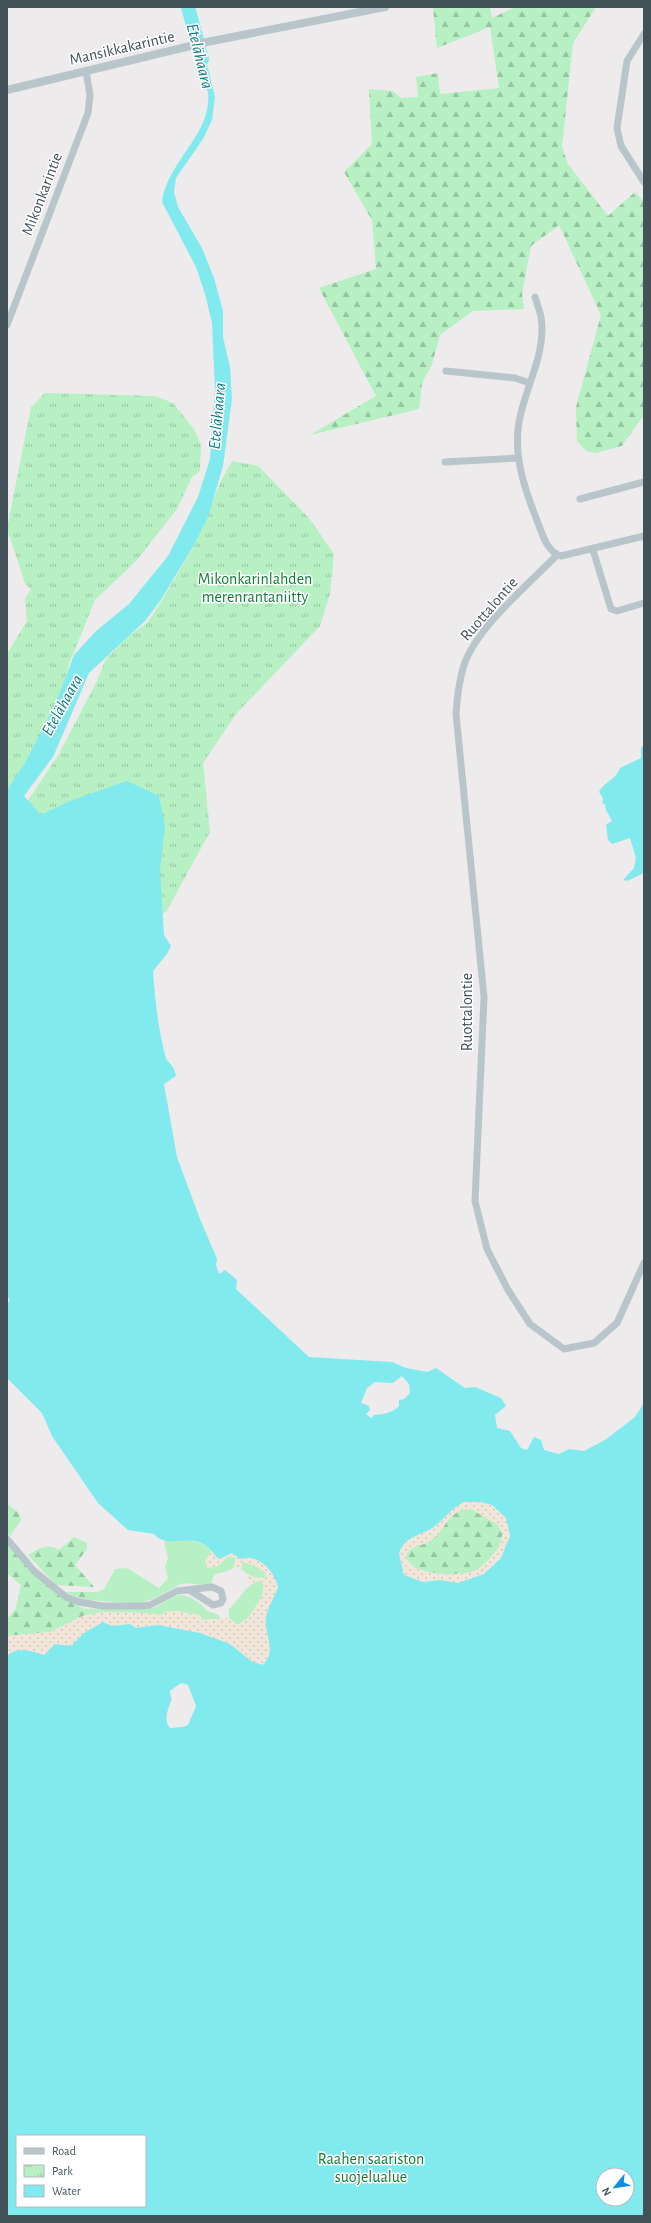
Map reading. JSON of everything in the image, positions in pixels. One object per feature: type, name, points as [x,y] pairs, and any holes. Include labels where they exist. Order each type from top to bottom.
[{"type":"street","name":"Mansikkakarintie","points":[[7,90],[207,42],[385,7]]},
{"type":"street","points":[[644,34],[627,60],[617,128],[621,146],[644,182]]},
{"type":"street","name":"Mikonkarintie","points":[[7,325],[88,114],[90,95],[86,71]]},
{"type":"street","points":[[535,297],[541,317],[542,332],[536,364],[519,422],[518,458],[527,496],[542,534],[553,552],[558,555],[565,556],[644,536]]},
{"type":"street","points":[[446,371],[515,378],[530,383]]},
{"type":"street","points":[[445,462],[518,458]]},
{"type":"street","points":[[580,500],[644,482]]},
{"type":"street","points":[[593,550],[611,609],[617,610],[644,603]]},
{"type":"street","name":"Ruottalontie","points":[[558,555],[499,614],[479,639],[464,665],[457,699],[459,738],[484,997],[475,1201],[488,1249],[508,1290],[530,1324],[564,1349],[594,1343],[617,1323],[644,1263]]},
{"type":"street","points":[[7,1539],[34,1571],[66,1597],[79,1602],[140,1606],[156,1602],[171,1593],[191,1591]]},
{"type":"green space","points":[[433,7],[490,7],[492,18],[515,7],[596,7],[573,43],[562,147],[568,164],[608,216],[635,192],[644,202],[644,415],[622,446],[596,453],[586,451],[577,441],[576,407],[601,315],[559,225],[531,246],[522,293],[524,309],[473,311],[440,335],[432,364],[422,383],[419,409],[310,435],[376,396],[319,288],[376,269],[372,220],[344,172],[372,144],[369,89],[393,91],[401,98],[418,97],[416,77],[438,73],[440,94],[499,88],[490,27],[437,48]]},
{"type":"green space","points":[[45,393],[155,396],[173,403],[194,429],[201,445],[200,471],[192,477],[177,509],[136,561],[95,600],[69,664],[58,705],[22,770],[7,789],[7,654],[27,621],[25,598],[31,590],[25,583],[7,529],[31,407]]},
{"type":"green space","name":"Mikonkarinlahden merenrantaniitty","points":[[232,461],[258,466],[309,518],[334,554],[330,594],[320,626],[236,714],[203,763],[210,832],[166,912],[152,917],[21,811],[59,754],[97,681],[106,659],[131,634],[146,624],[154,613],[193,548],[220,483]]},
{"type":"green space","points":[[7,1504],[19,1513],[21,1520],[10,1536],[7,1532]]},
{"type":"green space","points":[[471,1509],[497,1524],[502,1532],[502,1539],[498,1548],[483,1565],[474,1571],[467,1573],[447,1574],[425,1571],[416,1568],[409,1563],[406,1556],[410,1550],[431,1540],[453,1515],[464,1510]]},
{"type":"green space","points":[[74,1537],[87,1543],[87,1549],[75,1565],[94,1587],[56,1585],[28,1555],[39,1549],[47,1547],[59,1550]]},
{"type":"green space","points":[[189,1540],[200,1543],[212,1549],[205,1562],[216,1567],[229,1556],[236,1558],[233,1568],[214,1575],[211,1584],[203,1585],[184,1583],[144,1602],[126,1603],[101,1601],[98,1592],[104,1589],[115,1569],[127,1568],[159,1588],[168,1578],[165,1567],[168,1558],[164,1541]]},
{"type":"green space","points":[[7,1543],[28,1568],[64,1598],[84,1609],[85,1615],[50,1632],[7,1636],[7,1619],[16,1608],[21,1585],[8,1574],[7,1575]]},
{"type":"green space","points":[[243,1562],[255,1566],[265,1572],[266,1578],[251,1577],[241,1569]]},
{"type":"green space","points":[[261,1581],[264,1585],[262,1597],[248,1618],[239,1624],[236,1624],[229,1618],[229,1609],[251,1584]]},
{"type":"green space","points":[[65,1592],[98,1592],[101,1601],[81,1599]]},
{"type":"green space","points":[[181,1595],[195,1600],[206,1610],[219,1615],[220,1619],[202,1620],[199,1614],[188,1615],[178,1611],[161,1615],[103,1612],[85,1615],[84,1609],[154,1608],[175,1596]]},
{"type":"sand","points":[[464,1502],[486,1503],[500,1510],[508,1522],[509,1536],[504,1552],[493,1566],[477,1577],[456,1583],[438,1580],[417,1581],[404,1575],[399,1554],[401,1548],[409,1539],[434,1526]],"holes":[[[471,1509],[497,1524],[502,1532],[500,1543],[494,1555],[484,1565],[474,1571],[458,1574],[425,1571],[416,1568],[409,1563],[406,1556],[413,1548],[432,1540],[448,1520],[458,1512]]]},
{"type":"sand","points":[[212,1549],[217,1557],[223,1558],[232,1553],[240,1559],[246,1558],[258,1561],[264,1564],[274,1574],[277,1580],[278,1589],[270,1606],[269,1654],[262,1665],[251,1661],[230,1644],[200,1633],[158,1625],[136,1628],[130,1624],[112,1626],[103,1622],[84,1633],[71,1646],[60,1644],[44,1655],[8,1655],[7,1664],[7,1636],[50,1632],[85,1615],[103,1612],[161,1615],[165,1612],[174,1611],[199,1614],[202,1620],[229,1618],[236,1624],[240,1624],[248,1618],[262,1597],[264,1585],[261,1581],[254,1582],[248,1586],[247,1573],[257,1579],[266,1578],[265,1572],[255,1566],[243,1562],[241,1569],[233,1568],[236,1558],[229,1556],[216,1567],[207,1568],[205,1562]]},
{"type":"water","points":[[203,48],[215,97],[212,120],[203,139],[176,178],[174,192],[178,207],[202,248],[214,278],[223,311],[223,337],[230,367],[232,399],[223,466],[208,517],[193,547],[160,601],[145,621],[89,673],[53,757],[24,796],[41,815],[70,801],[127,781],[159,796],[165,826],[160,869],[164,935],[171,946],[167,954],[153,971],[157,1013],[166,1058],[174,1068],[176,1076],[164,1084],[177,1157],[200,1219],[217,1259],[216,1265],[219,1274],[225,1270],[237,1280],[236,1289],[309,1357],[392,1362],[406,1368],[427,1372],[436,1368],[465,1388],[475,1387],[501,1398],[506,1406],[495,1415],[497,1428],[510,1431],[521,1448],[527,1450],[534,1437],[541,1440],[544,1450],[559,1454],[569,1449],[584,1451],[605,1440],[635,1417],[644,1403],[644,2216],[7,2216],[8,1655],[12,1652],[21,1650],[44,1655],[55,1644],[71,1646],[84,1633],[103,1622],[112,1626],[130,1624],[136,1628],[158,1625],[200,1633],[230,1644],[251,1661],[262,1665],[267,1660],[270,1649],[266,1618],[269,1606],[278,1587],[269,1569],[264,1564],[253,1558],[240,1559],[232,1553],[219,1559],[208,1547],[195,1541],[170,1541],[159,1538],[154,1534],[128,1530],[98,1503],[52,1436],[42,1413],[7,1378],[7,1303],[10,1301],[7,1295],[7,790],[25,763],[55,705],[74,655],[96,631],[129,604],[168,556],[198,497],[210,459],[215,390],[212,323],[205,294],[196,267],[162,202],[166,187],[172,174],[197,135],[203,122],[207,108],[208,93],[202,79],[195,50]],"holes":[[[402,1376],[409,1384],[410,1393],[404,1399],[399,1400],[399,1406],[394,1410],[384,1414],[374,1415],[371,1418],[366,1414],[370,1410],[369,1406],[361,1403],[367,1388],[375,1382],[393,1383]],[[464,1502],[481,1502],[492,1505],[506,1518],[510,1536],[501,1558],[484,1574],[458,1583],[440,1580],[423,1582],[404,1575],[399,1554],[401,1548],[409,1539],[435,1526],[460,1504]],[[181,1683],[188,1685],[196,1706],[188,1725],[170,1728],[166,1718],[171,1700],[170,1691]]]},
{"type":"water","points":[[644,746],[644,873],[627,881],[623,880],[634,868],[636,858],[630,838],[612,844],[608,840],[606,825],[612,821],[606,810],[605,804],[602,803],[603,798],[599,792],[604,785],[615,776],[620,768],[641,758],[641,747]]},
{"type":"waterway","name":"Etelähaara","points":[[188,7],[202,59]]},
{"type":"park label","name":"Raahen saariston suojelualue","points":[[371,2168]]}]
